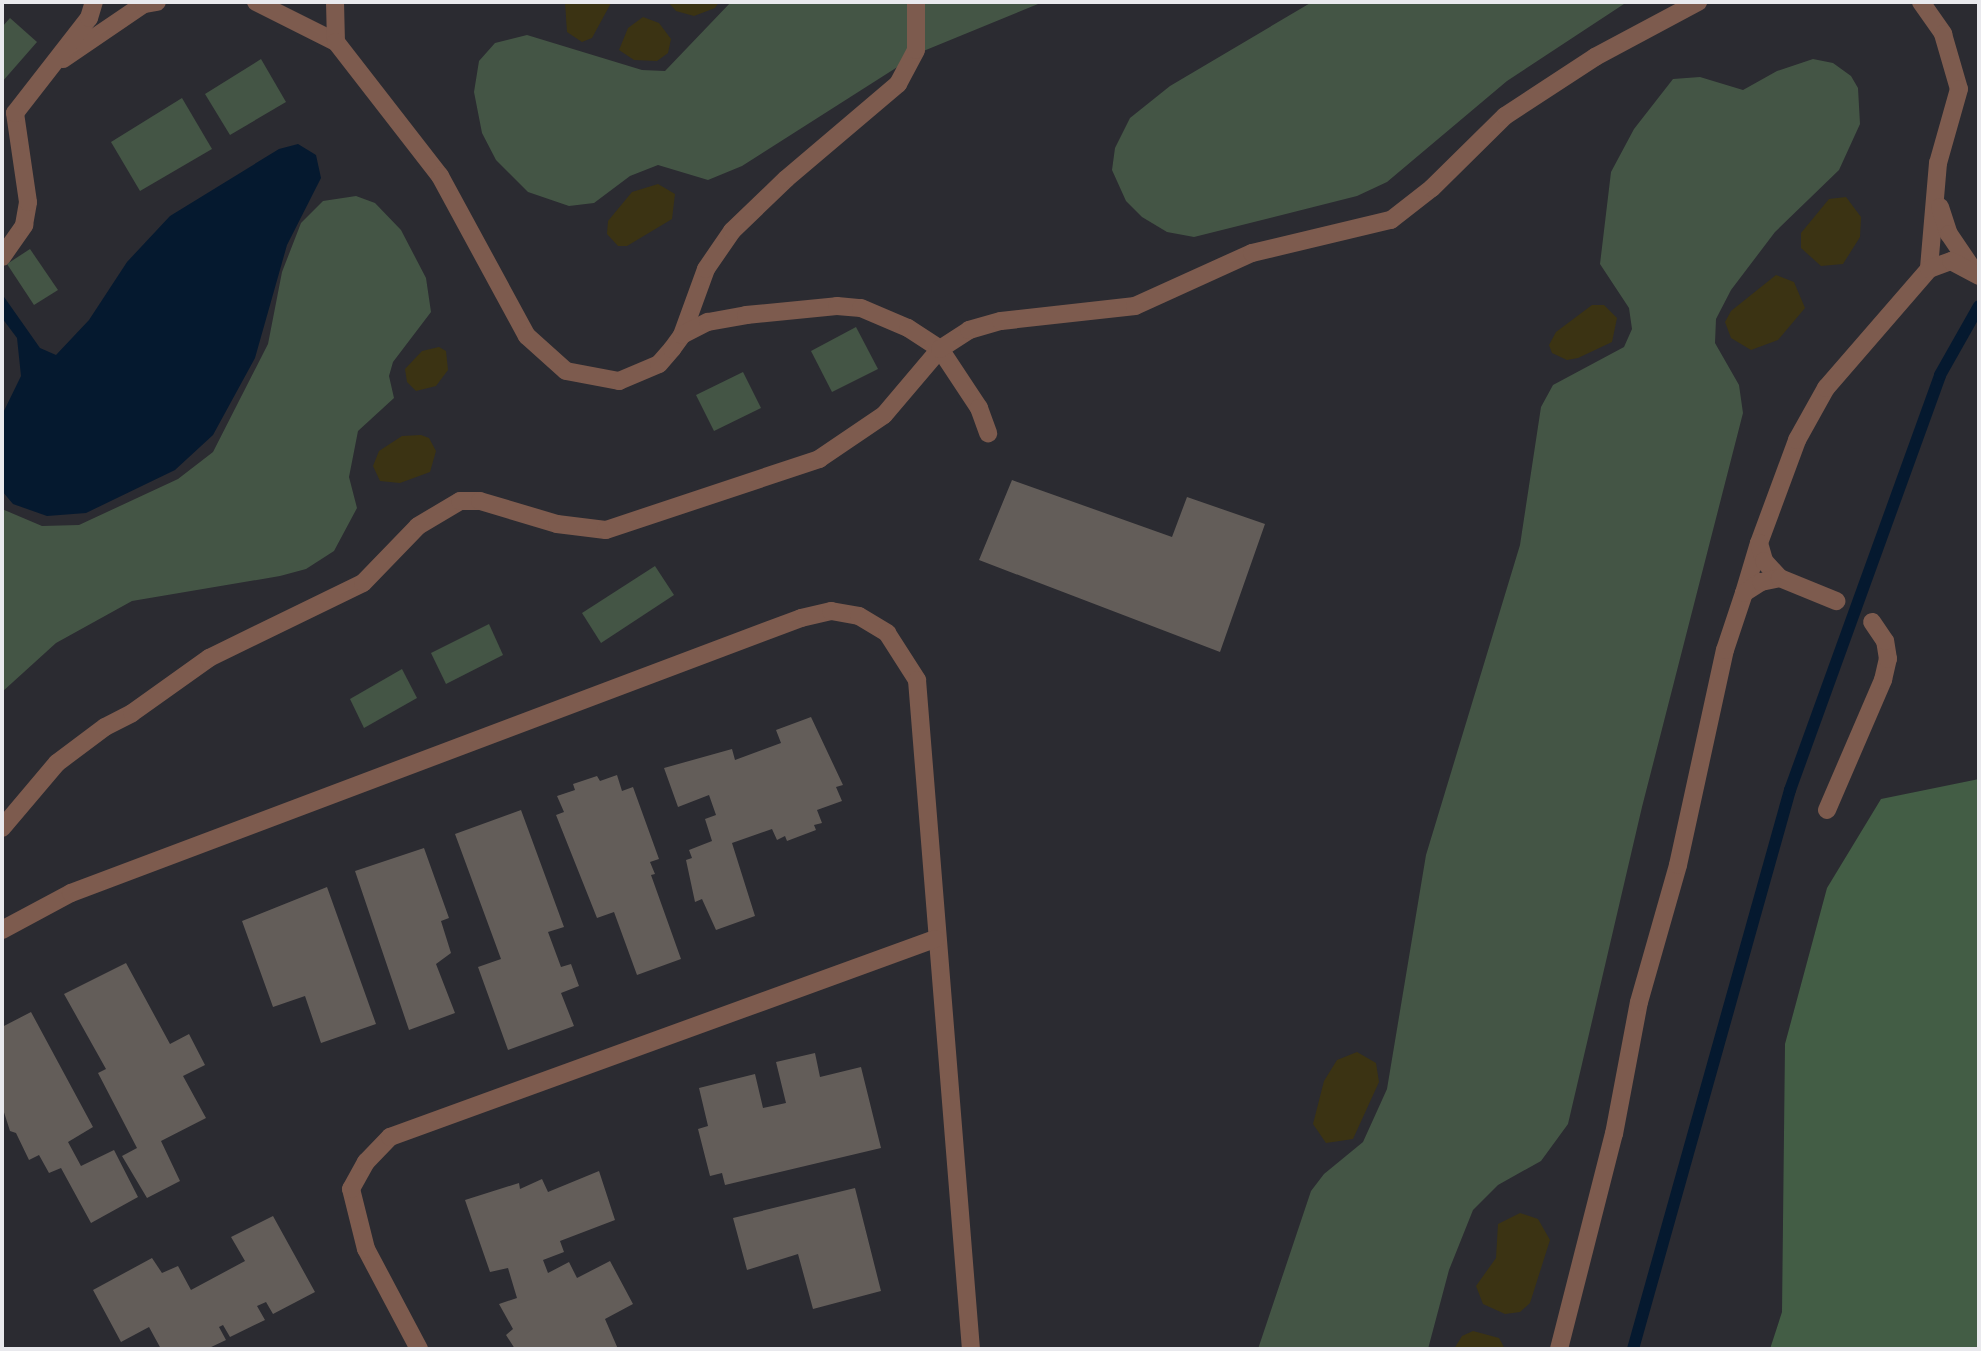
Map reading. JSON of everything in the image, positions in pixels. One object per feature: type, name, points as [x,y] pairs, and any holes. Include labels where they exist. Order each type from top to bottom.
[{"type":"street","points":[[2,257],[24,225],[28,202],[13,124],[15,113],[89,18],[94,2]]},
{"type":"street","points":[[52,67],[146,2]]},
{"type":"street","points":[[256,2],[336,42],[440,176],[502,294],[527,335],[546,356],[566,371],[619,381],[659,364],[682,335],[695,295],[716,250],[748,215],[898,84],[916,50],[916,2]]},
{"type":"street","points":[[335,2],[336,42]]},
{"type":"street","points":[[2,828],[57,763],[81,744],[209,658],[363,583],[438,511],[460,500],[480,501],[587,530],[628,524],[760,481],[846,444],[884,415],[940,349],[969,330],[1001,321],[1135,306],[1252,253],[1391,220],[1432,188],[1505,116],[1595,57],[1699,2]]},
{"type":"street","points":[[1921,2],[1943,34],[1959,89],[1938,163],[1929,269]]},
{"type":"street","points":[[1559,1349],[1614,1134],[1639,1002],[1744,593],[1759,543],[1812,407],[1929,269],[1951,261],[1979,276],[1949,234],[1937,197]]},
{"type":"street","points":[[695,295],[708,322]]},
{"type":"street","points":[[682,335],[708,322],[775,311],[849,307],[885,317],[940,349],[979,408],[988,433]]},
{"type":"street","points":[[1759,543],[1764,561],[1780,578],[1836,601]]},
{"type":"street","points":[[1744,593],[1760,582],[1780,578]]},
{"type":"street","points":[[2,930],[71,892],[801,618],[831,611],[859,616],[887,633],[917,680],[935,939],[971,1349]]},
{"type":"street","points":[[1827,810],[1883,680],[1888,659],[1885,640],[1872,622]]},
{"type":"street","points":[[419,1349],[366,1249],[351,1189],[366,1162],[390,1137],[935,939]]},
{"type":"green space","points":[[731,2],[1043,2],[921,52],[742,166],[708,180],[658,165],[630,176],[594,203],[569,206],[528,192],[496,160],[482,133],[474,92],[479,61],[495,43],[527,35],[642,70],[665,71]]},
{"type":"green space","points":[[1312,2],[1627,2],[1507,81],[1387,182],[1357,196],[1194,237],[1167,232],[1142,217],[1126,201],[1112,170],[1115,148],[1130,118],[1170,86]]},
{"type":"green space","points":[[10,18],[37,42],[2,82],[2,27]]},
{"type":"green space","points":[[261,59],[286,102],[230,135],[205,94]]},
{"type":"green space","points":[[1813,59],[1833,63],[1851,76],[1858,88],[1860,124],[1839,170],[1775,232],[1731,290],[1716,319],[1715,343],[1739,385],[1743,413],[1642,807],[1568,1124],[1541,1161],[1498,1185],[1473,1210],[1449,1270],[1428,1349],[1258,1349],[1311,1191],[1324,1174],[1363,1142],[1387,1089],[1426,855],[1520,545],[1541,407],[1553,385],[1624,347],[1632,329],[1629,308],[1600,264],[1611,172],[1634,129],[1673,79],[1700,77],[1743,90],[1777,71]]},
{"type":"green space","points":[[182,98],[212,149],[140,191],[111,142]]},
{"type":"green space","points":[[356,196],[375,203],[401,230],[426,278],[431,312],[393,362],[389,376],[394,398],[358,431],[349,477],[357,508],[334,551],[306,569],[280,576],[132,601],[56,643],[2,692],[2,509],[42,526],[79,525],[178,479],[213,452],[268,344],[282,272],[301,223],[323,201]]},
{"type":"green space","points":[[30,249],[58,290],[34,305],[7,264]]},
{"type":"green space","points":[[856,327],[878,369],[832,392],[811,351]]},
{"type":"green space","points":[[743,372],[761,408],[714,431],[696,395]]},
{"type":"green space","points":[[655,566],[674,595],[601,643],[582,613]]},
{"type":"green space","points":[[489,624],[503,655],[446,684],[431,653]]},
{"type":"green space","points":[[402,669],[417,698],[364,728],[350,699]]},
{"type":"green space","points":[[1979,779],[1979,1349],[1770,1349],[1782,1312],[1785,1044],[1827,888],[1881,799]]},
{"type":"sand","points":[[565,2],[611,3],[592,38],[582,42],[567,32]]},
{"type":"sand","points":[[668,2],[719,2],[715,8],[694,16],[676,11]]},
{"type":"sand","points":[[643,17],[659,23],[671,39],[668,53],[657,61],[634,60],[619,50],[628,28]]},
{"type":"sand","points":[[658,184],[675,194],[672,219],[627,246],[618,246],[607,234],[608,221],[632,192]]},
{"type":"sand","points":[[1846,197],[1861,217],[1860,237],[1843,264],[1821,266],[1801,248],[1801,233],[1829,199]]},
{"type":"sand","points":[[1776,275],[1794,282],[1805,308],[1778,340],[1751,350],[1731,338],[1725,322],[1731,311]]},
{"type":"sand","points":[[1592,305],[1604,305],[1617,318],[1612,342],[1578,358],[1567,360],[1552,353],[1549,345],[1556,332]]},
{"type":"sand","points":[[439,347],[446,351],[448,370],[436,386],[416,391],[407,382],[405,369],[422,351]]},
{"type":"sand","points":[[421,435],[429,438],[436,451],[430,472],[400,483],[380,481],[373,466],[379,451],[402,436]]},
{"type":"sand","points":[[1357,1052],[1376,1063],[1379,1082],[1353,1139],[1326,1143],[1313,1124],[1324,1081],[1337,1060]]},
{"type":"sand","points":[[1520,1213],[1538,1219],[1550,1240],[1530,1303],[1520,1312],[1505,1314],[1483,1304],[1476,1286],[1496,1258],[1498,1224]]},
{"type":"sand","points":[[1473,1331],[1499,1338],[1505,1349],[1454,1349],[1462,1336]]},
{"type":"water","points":[[298,144],[316,155],[321,178],[287,245],[255,358],[213,435],[175,470],[86,513],[47,516],[13,504],[2,491],[2,415],[21,376],[17,338],[2,318],[2,294],[40,348],[56,355],[89,320],[127,262],[170,216],[279,149]]},
{"type":"building","points":[[1012,480],[1172,537],[1187,497],[1265,524],[1220,652],[979,560]]},
{"type":"building","points":[[811,717],[843,785],[836,787],[842,801],[817,810],[822,823],[814,825],[816,830],[787,841],[785,836],[777,840],[772,829],[732,843],[755,916],[716,930],[702,899],[695,902],[686,860],[692,858],[689,850],[712,841],[705,819],[716,815],[709,795],[678,807],[664,768],[732,749],[735,760],[781,743],[776,730]]},
{"type":"building","points":[[617,775],[622,791],[633,787],[659,859],[650,862],[655,874],[651,875],[681,959],[637,975],[614,912],[597,918],[556,815],[564,812],[557,796],[575,790],[573,784],[597,776],[600,781]]},
{"type":"building","points":[[521,810],[564,927],[548,932],[561,967],[571,964],[579,986],[561,993],[574,1026],[508,1050],[478,967],[501,959],[455,834]]},
{"type":"building","points":[[424,848],[449,918],[441,921],[451,953],[436,964],[455,1013],[409,1030],[355,871]]},
{"type":"building","points":[[327,887],[376,1024],[321,1043],[305,996],[273,1007],[242,921]]},
{"type":"building","points":[[126,963],[170,1044],[189,1034],[205,1065],[183,1076],[206,1118],[161,1141],[180,1181],[147,1198],[122,1156],[137,1148],[98,1073],[106,1069],[64,994]]},
{"type":"building","points":[[31,1012],[93,1127],[68,1142],[81,1166],[114,1150],[138,1197],[91,1223],[61,1168],[49,1173],[39,1155],[29,1160],[16,1133],[10,1131],[2,1106],[2,1027]]},
{"type":"building","points":[[815,1053],[820,1077],[861,1067],[881,1148],[725,1185],[722,1173],[710,1176],[698,1129],[708,1126],[699,1088],[755,1074],[763,1108],[786,1103],[776,1062]]},
{"type":"building","points":[[599,1171],[615,1220],[560,1241],[564,1252],[543,1260],[548,1273],[569,1262],[577,1278],[610,1261],[633,1304],[605,1319],[618,1349],[515,1349],[506,1335],[513,1329],[499,1304],[517,1298],[508,1268],[490,1272],[465,1200],[519,1183],[520,1189],[542,1179],[548,1192]]},
{"type":"building","points":[[855,1188],[881,1291],[813,1309],[798,1254],[747,1270],[733,1218]]},
{"type":"building","points":[[273,1216],[315,1292],[273,1314],[266,1302],[257,1306],[265,1320],[230,1337],[223,1325],[219,1327],[226,1340],[207,1349],[161,1349],[149,1327],[121,1342],[93,1290],[152,1258],[162,1273],[178,1266],[191,1290],[245,1261],[231,1237]]},
{"type":"waterway","points":[[1633,1349],[1790,790],[1940,375],[1979,306]]}]
